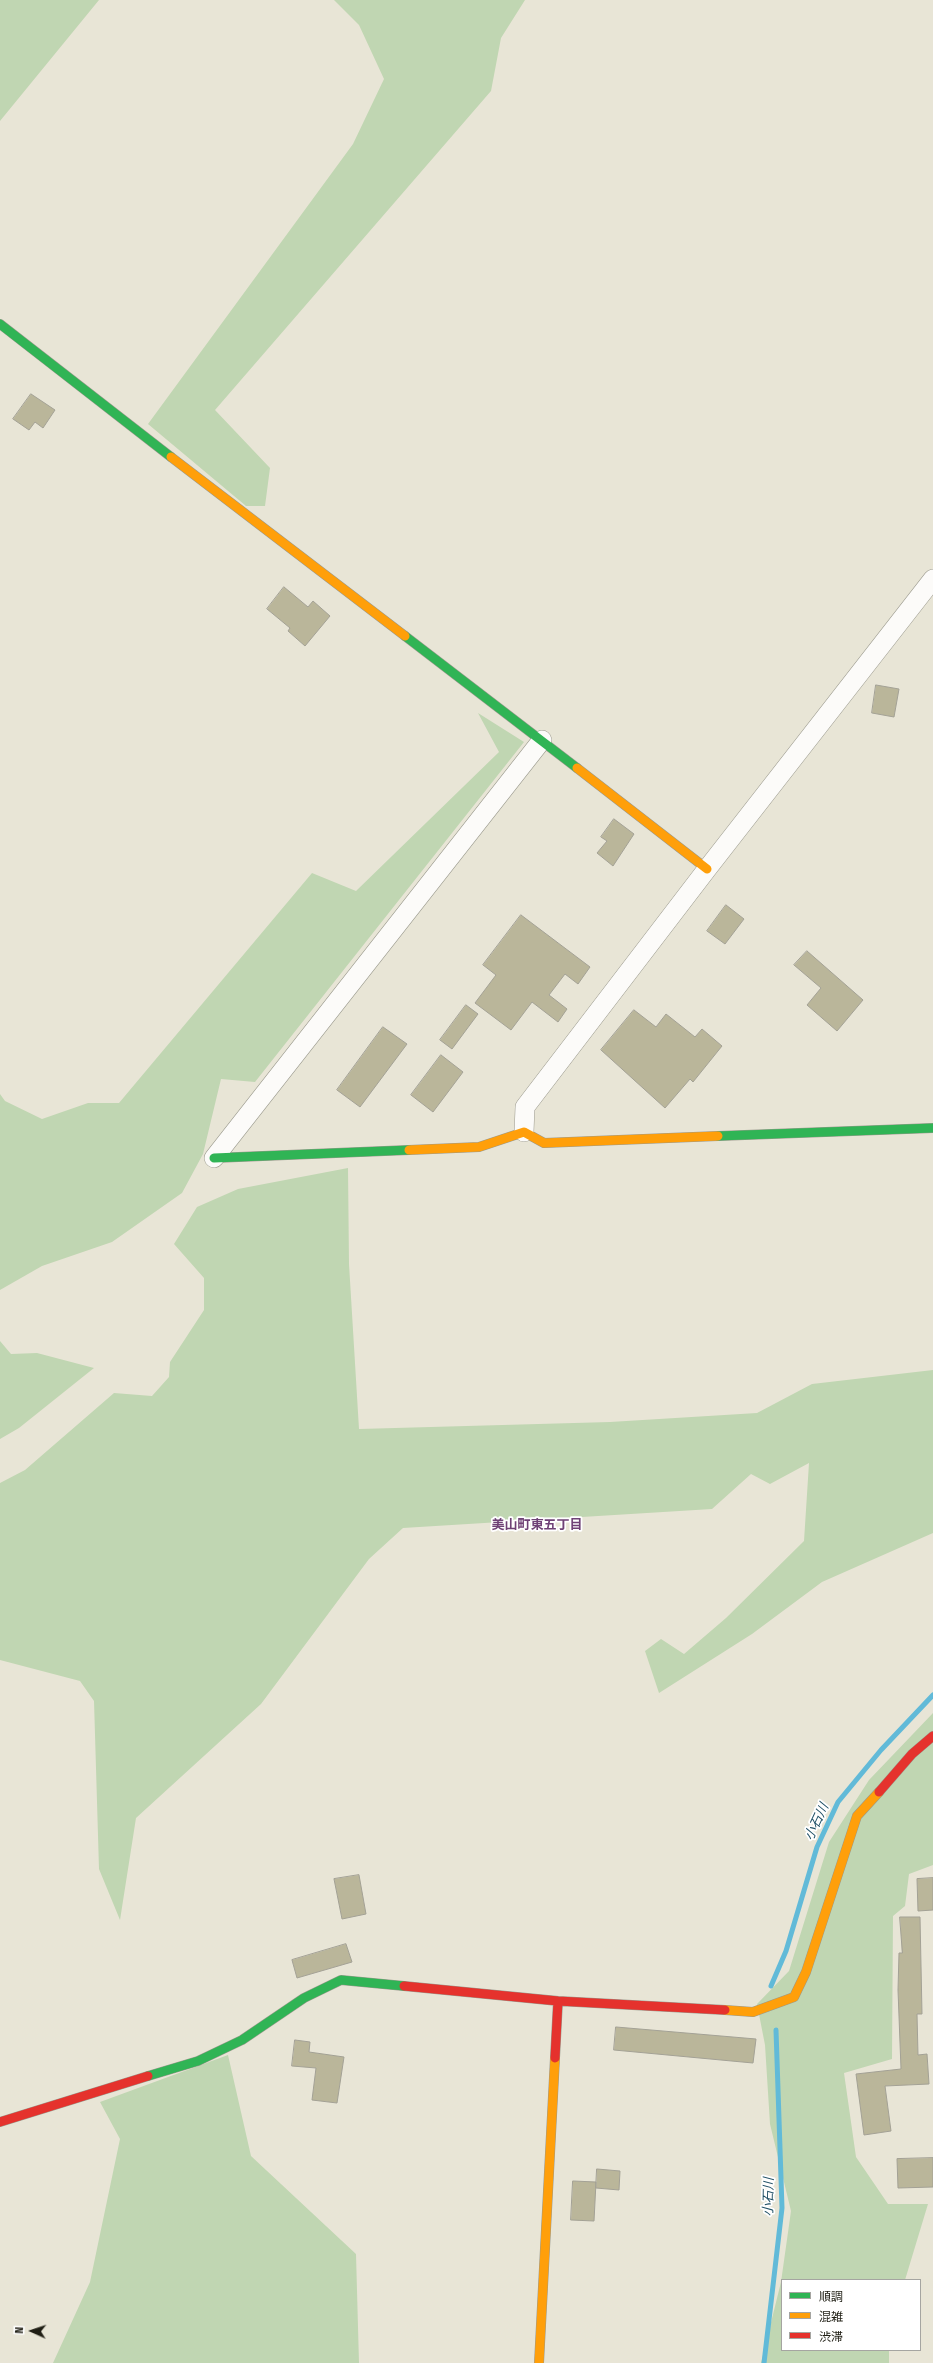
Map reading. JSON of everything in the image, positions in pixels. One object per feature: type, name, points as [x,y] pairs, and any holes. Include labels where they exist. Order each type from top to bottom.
[{"type":"street","points":[[0,324],[177,463],[542,740],[707,869]]},
{"type":"street","points":[[524,1132],[525,1107],[707,869],[933,579]]},
{"type":"street","points":[[214,1158],[542,740]]},
{"type":"street","points":[[214,1158],[479,1147],[524,1132],[544,1143],[933,1128]]},
{"type":"street","points":[[0,2122],[198,2061],[242,2040],[304,1998],[341,1980],[558,2001],[753,2012],[794,1997],[806,1972],[857,1816],[912,1754],[933,1736]]},
{"type":"street","points":[[539,2363],[558,2001]]},
{"type":"green space","points":[[0,0],[99,0],[0,121]]},
{"type":"green space","points":[[334,0],[525,0],[501,38],[491,91],[215,410],[270,468],[265,506],[246,506],[148,424],[353,144],[384,79],[359,25]]},
{"type":"green space","points":[[478,713],[524,742],[255,1082],[221,1079],[203,1154],[182,1193],[112,1242],[42,1266],[0,1290],[0,1094],[5,1101],[42,1119],[88,1103],[119,1103],[312,873],[356,891],[499,752]]},
{"type":"green space","points":[[348,1168],[349,1264],[359,1429],[610,1422],[757,1413],[812,1384],[933,1370],[933,1533],[822,1582],[752,1634],[659,1693],[645,1651],[661,1639],[684,1654],[726,1618],[804,1541],[809,1463],[770,1484],[751,1474],[712,1509],[403,1528],[369,1559],[261,1704],[136,1818],[120,1920],[99,1869],[94,1701],[80,1681],[0,1660],[0,1483],[25,1470],[114,1393],[152,1396],[169,1377],[170,1362],[204,1310],[204,1278],[174,1244],[197,1207],[238,1189]]},
{"type":"green space","points":[[0,1341],[11,1354],[37,1353],[94,1368],[19,1428],[0,1439]]},
{"type":"green space","points":[[933,1713],[933,1865],[909,1874],[905,1906],[893,1916],[892,2059],[844,2073],[856,2157],[888,2204],[928,2204],[905,2279],[781,2279],[791,2211],[770,2124],[765,2045],[757,2004],[789,1971],[829,1842],[869,1780]]},
{"type":"green space","points":[[228,2055],[251,2156],[356,2254],[359,2363],[53,2363],[90,2282],[120,2139],[100,2102]]},
{"type":"green space","points":[[781,2282],[781,2351],[889,2351],[889,2363],[761,2363]]},
{"type":"building","points":[[31,394],[55,410],[43,428],[35,422],[29,430],[13,419]]},
{"type":"building","points":[[284,587],[308,607],[313,601],[330,616],[305,646],[288,631],[290,628],[267,609]]},
{"type":"building","points":[[876,685],[899,689],[894,717],[872,713]]},
{"type":"building","points":[[614,819],[634,834],[613,866],[597,853],[607,841],[601,837]]},
{"type":"building","points":[[726,905],[744,919],[725,944],[707,931]]},
{"type":"building","points":[[521,915],[590,967],[578,984],[565,974],[549,995],[567,1009],[558,1022],[532,1002],[511,1030],[475,1003],[496,975],[483,965]]},
{"type":"building","points":[[807,951],[863,1000],[837,1031],[807,1005],[821,988],[794,965]]},
{"type":"building","points":[[466,1005],[478,1014],[452,1049],[440,1040]]},
{"type":"building","points":[[634,1010],[656,1027],[666,1014],[695,1037],[702,1029],[722,1046],[693,1082],[690,1079],[665,1108],[601,1050]]},
{"type":"building","points":[[383,1027],[407,1044],[360,1107],[337,1090]]},
{"type":"building","points":[[441,1055],[463,1072],[433,1112],[411,1095]]},
{"type":"building","points":[[359,1875],[366,1914],[342,1919],[334,1879]]},
{"type":"building","points":[[933,1878],[933,1910],[918,1911],[917,1879]]},
{"type":"building","points":[[900,1917],[920,1917],[922,2014],[917,2014],[918,2055],[927,2054],[929,2084],[885,2086],[891,2131],[864,2135],[856,2074],[901,2069],[898,1990],[899,1953],[902,1953]]},
{"type":"building","points":[[346,1944],[352,1962],[297,1978],[292,1960]]},
{"type":"building","points":[[616,2027],[756,2039],[753,2063],[614,2050]]},
{"type":"building","points":[[295,2040],[310,2042],[309,2052],[344,2057],[337,2103],[312,2100],[316,2068],[292,2066]]},
{"type":"building","points":[[933,2158],[933,2187],[898,2188],[897,2159]]},
{"type":"building","points":[[597,2169],[620,2171],[619,2190],[596,2188]]},
{"type":"building","points":[[573,2181],[596,2182],[594,2221],[571,2220]]},
{"type":"waterway","name":"小石川","points":[[771,1986],[786,1951],[817,1847],[838,1802],[881,1750],[933,1695]]},
{"type":"waterway","name":"小石川","points":[[764,2363],[782,2208],[776,2030]]},
{"type":"traffic: fast","points":[[0,324],[171,457]]},
{"type":"traffic: fast","points":[[405,636],[577,768]]},
{"type":"traffic: fast","points":[[718,1136],[933,1128]]},
{"type":"traffic: fast","points":[[214,1158],[409,1150]]},
{"type":"traffic: fast","points":[[148,2076],[198,2061],[242,2040],[304,1998],[341,1980],[404,1986]]},
{"type":"traffic: slow","points":[[171,457],[405,636]]},
{"type":"traffic: slow","points":[[577,768],[707,869]]},
{"type":"traffic: slow","points":[[409,1150],[479,1147],[524,1132],[544,1143],[718,1136]]},
{"type":"traffic: slow","points":[[725,2010],[753,2012],[794,1997],[806,1972],[857,1816],[879,1792]]},
{"type":"traffic: slow","points":[[539,2363],[555,2058]]},
{"type":"traffic: jam","points":[[879,1792],[912,1754],[933,1736]]},
{"type":"traffic: jam","points":[[404,1986],[558,2001],[725,2010]]},
{"type":"traffic: jam","points":[[555,2058],[558,2001]]},
{"type":"traffic: jam","points":[[0,2122],[148,2076]]},
{"type":"district","name":"美山町東五丁目","points":[[537,1525]]}]
